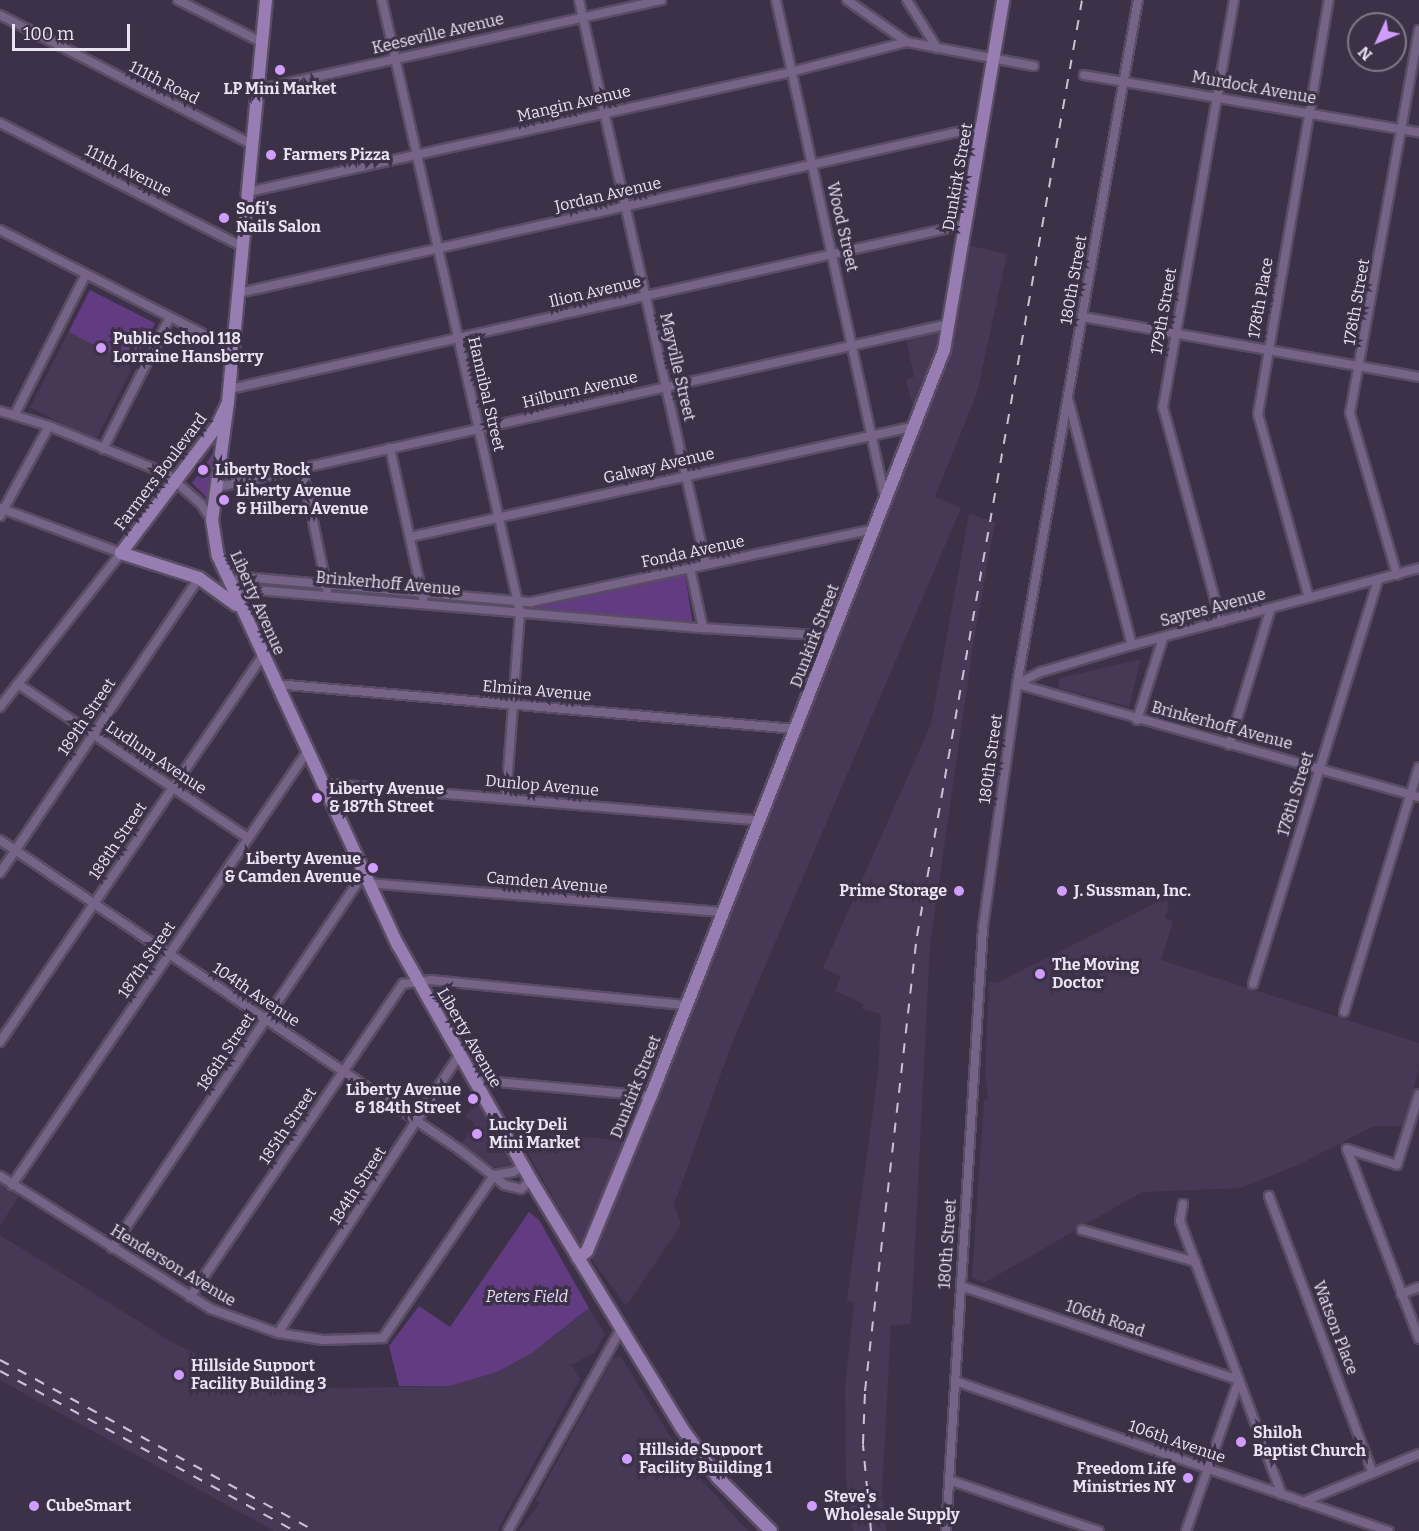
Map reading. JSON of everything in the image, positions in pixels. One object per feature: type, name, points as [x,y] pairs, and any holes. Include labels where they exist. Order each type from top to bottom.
[{"type":"main road","name":"Farmers Boulevard","points":[[121,553],[217,426],[229,395],[266,0]]},
{"type":"main road","name":"Dunkirk Street","points":[[578,1258],[587,1251],[651,1096],[944,350],[984,126],[1003,0]]},
{"type":"main road","name":"Liberty Avenue","points":[[229,395],[212,520],[218,556],[262,657],[366,878],[416,979],[531,1180],[621,1329],[703,1460],[771,1531]]},
{"type":"main road","points":[[121,553],[199,578],[226,595],[241,611]]},
{"type":"street","points":[[178,0],[261,42]]},
{"type":"street","name":"Hannibal Street","points":[[382,0],[520,612],[506,798]]},
{"type":"street","name":"Mayville Street","points":[[579,0],[706,565]]},
{"type":"street","name":"Keeseville Avenue","points":[[256,90],[661,0]]},
{"type":"street","name":"Wood Street","points":[[776,0],[874,433],[885,498]]},
{"type":"street","points":[[847,0],[907,42],[1034,66]]},
{"type":"street","points":[[907,0],[937,48]]},
{"type":"street","name":"180th Street","points":[[946,1531],[983,927],[1017,684],[1138,0]]},
{"type":"street","name":"179th Street","points":[[1221,622],[1163,407],[1234,0]]},
{"type":"street","name":"178th Place","points":[[1309,598],[1258,414],[1267,350],[1329,0]]},
{"type":"street","name":"111th Road","points":[[0,15],[251,144]]},
{"type":"street","name":"178th Street","points":[[1396,575],[1350,413],[1361,366],[1419,30]]},
{"type":"street","name":"Mangin Avenue","points":[[248,192],[791,72],[907,42]]},
{"type":"street","name":"Murdock Avenue","points":[[1084,75],[1419,132]]},
{"type":"street","name":"111th Avenue","points":[[0,123],[243,247]]},
{"type":"street","name":"Jordan Avenue","points":[[239,293],[984,126]]},
{"type":"street","name":"Ilion Avenue","points":[[229,395],[458,339],[967,224]]},
{"type":"street","points":[[1,233],[234,350]]},
{"type":"street","points":[[15,414],[86,274]]},
{"type":"street","points":[[1083,316],[1419,377]]},
{"type":"street","points":[[104,449],[170,317]]},
{"type":"street","name":"Hilburn Avenue","points":[[218,487],[949,324]]},
{"type":"street","points":[[1068,399],[1132,645]]},
{"type":"street","name":"Liberty Avenue","points":[[0,411],[49,426],[176,481],[201,504],[212,520]]},
{"type":"street","points":[[49,426],[1,511],[121,553]]},
{"type":"street","name":"Galway Avenue","points":[[410,537],[874,433],[916,426]]},
{"type":"street","points":[[390,448],[423,604]]},
{"type":"street","points":[[879,460],[895,475]]},
{"type":"street","points":[[302,468],[327,584],[327,596]]},
{"type":"street","name":"Fonda Avenue","points":[[518,601],[531,602],[873,529]]},
{"type":"street","name":"Farmers Boulevard","points":[[0,705],[121,553]]},
{"type":"street","points":[[690,568],[703,628]]},
{"type":"street","name":"Sayres Avenue","points":[[1017,684],[1041,672],[1132,645],[1419,568]]},
{"type":"street","name":"Brinkerhoff Avenue","points":[[231,583],[243,577],[518,601]]},
{"type":"street","name":"189th Street","points":[[0,873],[199,578]]},
{"type":"street","name":"178th Street","points":[[1253,984],[1378,579]]},
{"type":"street","name":"Brinkerhoff Avenue","points":[[231,583],[244,589],[703,628],[833,636]]},
{"type":"street","points":[[1229,745],[1271,608]]},
{"type":"street","points":[[1137,720],[1162,638]]},
{"type":"street","name":"188th Street","points":[[0,1042],[262,657]]},
{"type":"street","name":"Ludlum Avenue","points":[[18,684],[248,838]]},
{"type":"street","name":"Elmira Avenue","points":[[275,684],[796,729]]},
{"type":"street","name":"Brinkerhoff Avenue","points":[[1017,684],[1137,720],[1415,796]]},
{"type":"street","name":"187th Street","points":[[12,1185],[307,752]]},
{"type":"street","points":[[1344,1012],[1415,796],[1419,767]]},
{"type":"street","name":"Dunlop Avenue","points":[[321,783],[760,821]]},
{"type":"street","name":"104th Avenue","points":[[0,840],[515,1189],[531,1180]]},
{"type":"street","name":"Camden Avenue","points":[[366,878],[724,912]]},
{"type":"street","name":"186th Street","points":[[112,1248],[266,1020],[366,878]]},
{"type":"street","points":[[416,979],[687,1005]]},
{"type":"street","name":"185th Street","points":[[190,1297],[403,984],[416,979]]},
{"type":"street","name":"184th Street","points":[[278,1333],[418,1122],[460,1054]]},
{"type":"street","points":[[475,1080],[651,1096]]},
{"type":"street","points":[[1419,1094],[1397,1165],[1347,1149],[1419,1339]]},
{"type":"street","points":[[494,1175],[513,1172],[523,1166]]},
{"type":"street","name":"Henderson Avenue","points":[[0,1176],[190,1297],[235,1320],[278,1333],[323,1340],[383,1338],[494,1175]]},
{"type":"street","name":"Watson Place","points":[[1269,1196],[1372,1471]]},
{"type":"street","points":[[1184,1204],[1180,1221],[1282,1495]]},
{"type":"street","points":[[1082,1230],[1196,1262]]},
{"type":"street","name":"106th Road","points":[[961,1286],[1239,1380]]},
{"type":"street","points":[[1401,1294],[1419,1287]]},
{"type":"street","points":[[508,1531],[621,1329]]},
{"type":"street","points":[[1186,1531],[1239,1380]]},
{"type":"street","name":"106th Avenue","points":[[955,1381],[1389,1531]]},
{"type":"street","points":[[1303,1502],[1372,1471],[1419,1454]]},
{"type":"street","points":[[949,1480],[1099,1531]]},
{"type":"shaded area","points":[[957,243],[1007,254],[977,393],[935,497],[961,508],[730,1048],[674,1205],[681,1225],[626,1306],[576,1238],[515,1130],[625,1141],[915,415],[906,380],[914,377],[904,328],[944,320]]},
{"type":"shaded area","name":"Public School 118 Lorraine Hansberry","points":[[90,290],[155,323],[95,441],[30,408]]},
{"type":"shaded area","points":[[969,514],[995,522],[974,639],[930,945],[911,1324],[891,1325],[882,1492],[886,1531],[853,1531],[846,1482],[845,1388],[854,1304],[847,1300],[878,1074],[881,1014],[862,1009],[864,1004],[835,991],[841,977],[823,968],[931,724]]},
{"type":"shaded area","points":[[1141,659],[1129,707],[1058,688],[1060,678]]},
{"type":"shaded area","points":[[1172,895],[1165,918],[1173,921],[1161,960],[1419,1043],[1419,1065],[1406,1126],[1374,1126],[1298,1165],[1241,1188],[1142,1192],[984,1283],[972,1278],[984,1100],[988,1098],[985,1075],[989,981],[997,983]]},
{"type":"shaded area","points":[[479,1103],[514,1167],[500,1170],[461,1144],[475,1124],[465,1116]]},
{"type":"shaded area","points":[[0,1183],[19,1196],[0,1226]]},
{"type":"shaded area","points":[[0,1235],[175,1344],[239,1373],[267,1379],[336,1388],[449,1386],[546,1343],[589,1308],[605,1334],[594,1353],[571,1365],[580,1379],[497,1531],[274,1531],[0,1380]]},
{"type":"shaded area","name":"Hillside Support Facility Building 1","points":[[621,1357],[688,1465],[748,1531],[519,1531],[540,1503],[536,1500],[613,1358]]},
{"type":"green space","points":[[90,290],[155,323],[134,365],[69,332]]},
{"type":"green space","points":[[218,446],[211,479],[208,499],[192,483]]},
{"type":"green space","points":[[685,575],[693,625],[529,609]]},
{"type":"green space","name":"Peters Field","points":[[529,1212],[539,1220],[589,1308],[532,1353],[497,1372],[449,1386],[399,1386],[389,1346],[419,1306],[450,1327]]},
{"type":"railway","points":[[871,1531],[863,1444],[865,1391],[917,936],[1082,0]]},
{"type":"railway","points":[[0,1360],[315,1531]]},
{"type":"railway","points":[[0,1371],[295,1531]]},
{"type":"place","name":"LP Mini Market","points":[[280,70]]},
{"type":"place","name":"Farmers Pizza","points":[[271,155]]},
{"type":"place","name":"Sofi's Nails Salon","points":[[224,218]]},
{"type":"place","name":"Public School 118 Lorraine Hansberry","points":[[101,348]]},
{"type":"place","name":"Liberty Rock","points":[[203,470]]},
{"type":"place","name":"Liberty Avenue & Hilbern Avenue","points":[[224,500]]},
{"type":"place","name":"Liberty Avenue & 187th Street","points":[[317,798]]},
{"type":"place","name":"Liberty Avenue & Camden Avenue","points":[[373,868]]},
{"type":"place","name":"Prime Storage","points":[[959,891]]},
{"type":"place","name":"J. Sussman, Inc.","points":[[1062,891]]},
{"type":"place","name":"The Moving Doctor","points":[[1040,974]]},
{"type":"place","name":"Liberty Avenue & 184th Street","points":[[473,1099]]},
{"type":"place","name":"Lucky Deli Mini Market","points":[[477,1134]]},
{"type":"place","name":"Hillside Support Facility Building 3","points":[[179,1375]]},
{"type":"place","name":"Shiloh Baptist Church","points":[[1241,1442]]},
{"type":"place","name":"Hillside Support Facility Building 1","points":[[627,1459]]},
{"type":"place","name":"Freedom Life Ministries NY","points":[[1188,1478]]},
{"type":"place","name":"CubeSmart","points":[[34,1506]]},
{"type":"place","name":"Steve's Wholesale Supply","points":[[812,1506]]}]
